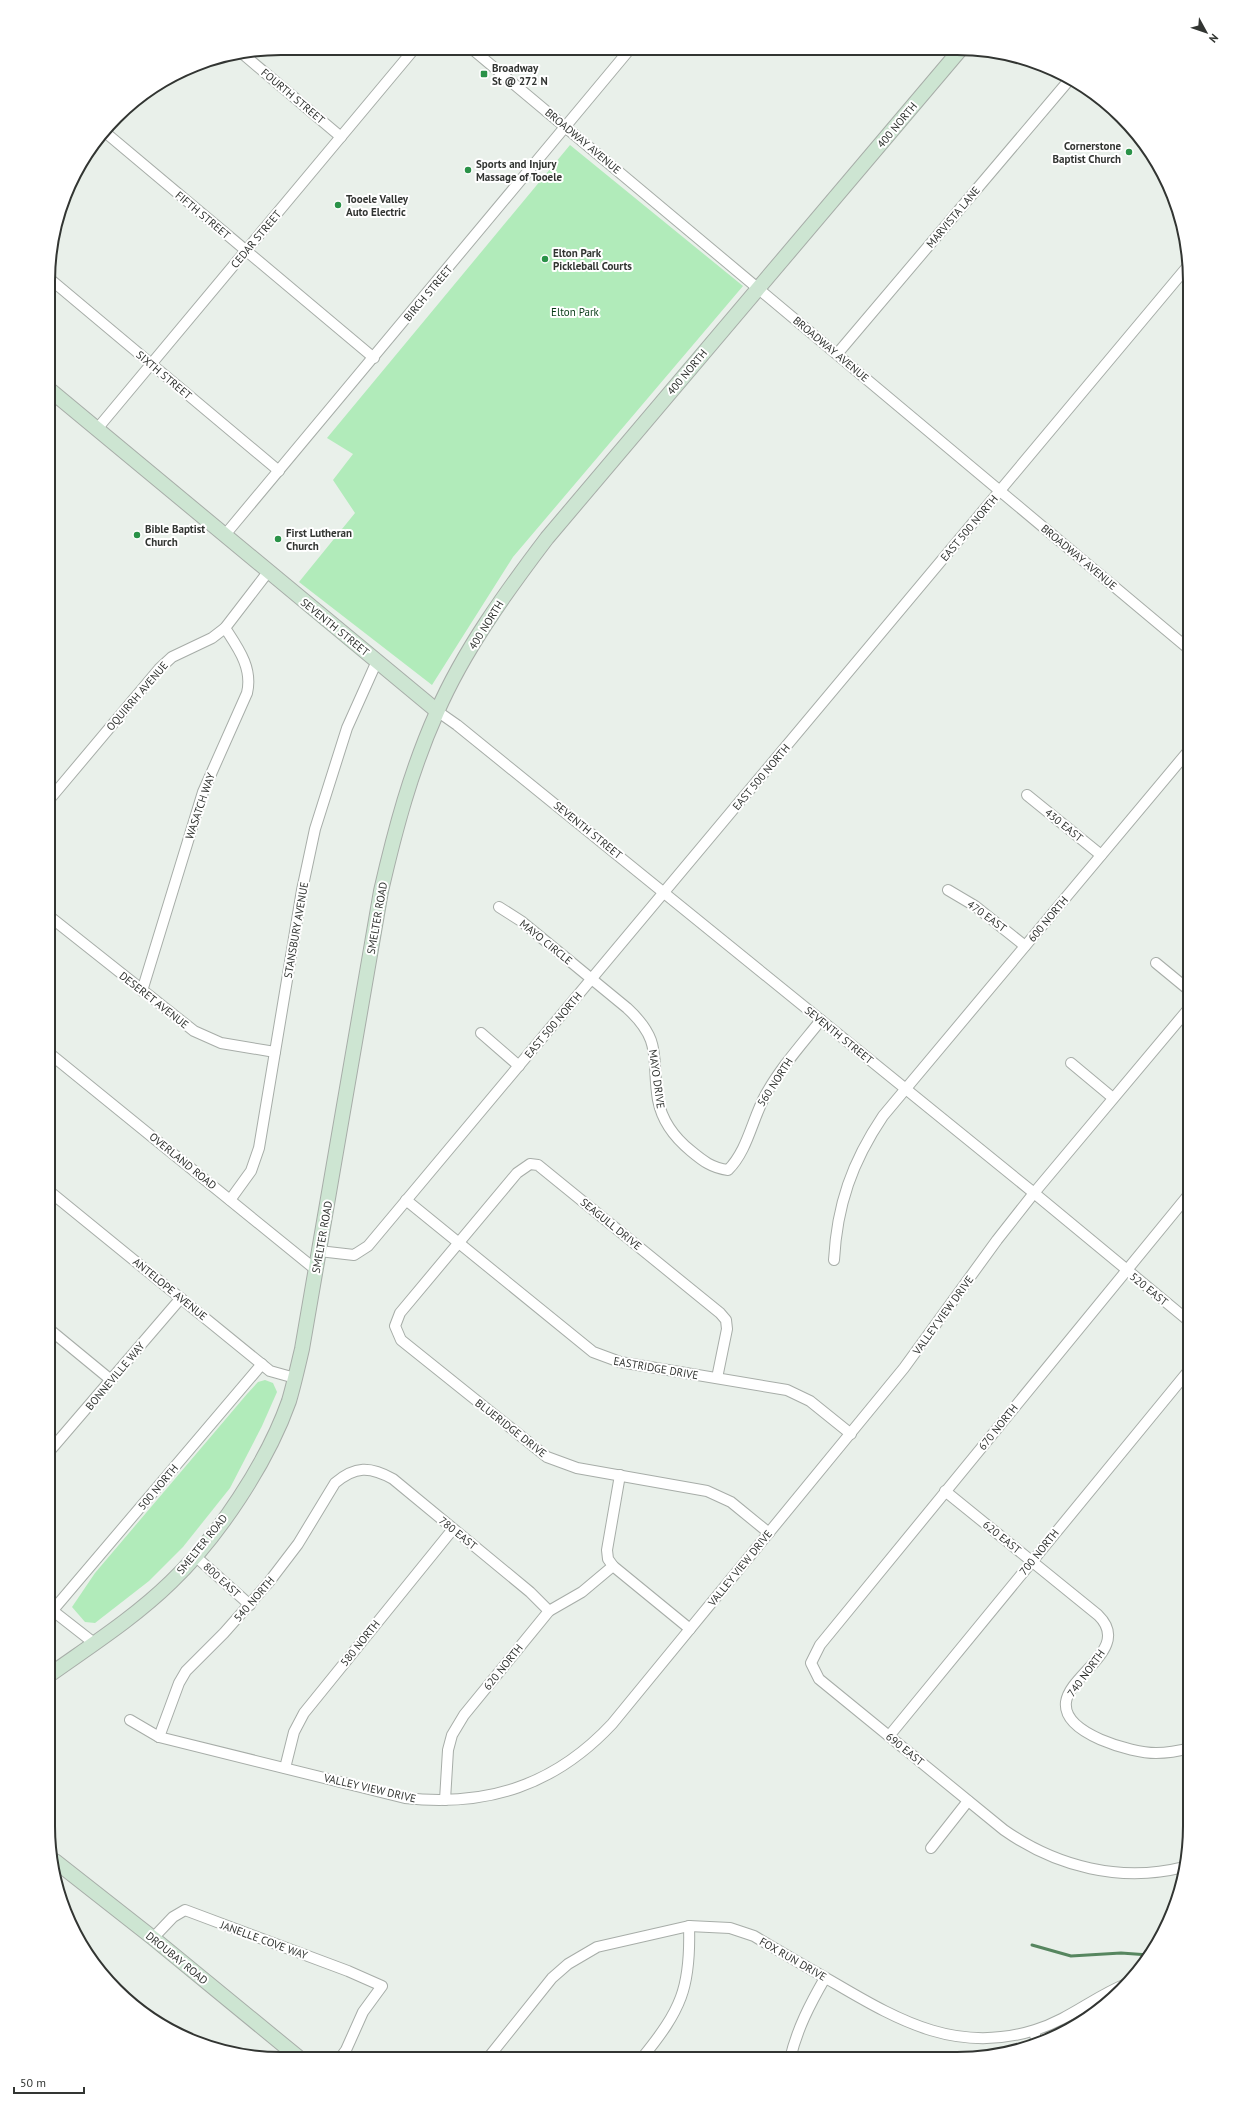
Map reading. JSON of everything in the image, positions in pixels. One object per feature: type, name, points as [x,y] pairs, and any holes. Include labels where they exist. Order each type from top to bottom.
[{"type":"street","name":"CEDAR STREET","points":[[96,429],[410,55]]},
{"type":"street","name":"BROADWAY AVENUE","points":[[480,55],[1183,644]]},
{"type":"street","name":"BIRCH STREET","points":[[224,536],[374,358],[625,55]]},
{"type":"street","name":"400 NORTH","points":[[437,711],[483,628],[529,562],[758,288],[956,55]]},
{"type":"street","name":"FOURTH STREET","points":[[247,58],[341,137]]},
{"type":"street","name":"MARVISTA LANE","points":[[837,354],[1067,83]]},
{"type":"street","name":"FIFTH STREET","points":[[108,135],[374,358]]},
{"type":"street","name":"EAST 500 NORTH","points":[[319,1251],[354,1255],[361,1252],[519,1066],[1183,272]]},
{"type":"street","name":"SIXTH STREET","points":[[55,284],[279,470]]},
{"type":"street","name":"SEVENTH STREET","points":[[55,394],[224,536],[437,711],[457,724],[1034,1193],[1126,1270]]},
{"type":"street","name":"OQUIRRH AVENUE","points":[[55,793],[159,669],[177,654],[212,638],[225,628],[268,572]]},
{"type":"street","name":"WASATCH WAY","points":[[142,991],[204,792],[247,693],[249,683],[247,666],[225,628]]},
{"type":"street","name":"STANSBURY AVENUE","points":[[230,1200],[248,1178],[257,1156],[302,890],[315,829],[347,728],[377,661]]},
{"type":"street","name":"SMELTER ROAD","points":[[55,1671],[136,1613],[171,1582],[195,1556],[222,1522],[250,1481],[272,1440],[288,1402],[302,1349],[381,892],[394,833],[409,784],[437,711]]},
{"type":"street","name":"600 NORTH","points":[[834,1260],[840,1208],[850,1176],[873,1131],[905,1088],[1183,757]]},
{"type":"street","name":"430 EAST","points":[[1027,795],[1101,855]]},
{"type":"street","name":"470 EAST","points":[[948,890],[975,906],[1025,946]]},
{"type":"street","name":"MAYO CIRCLE","points":[[499,907],[521,921],[591,979]]},
{"type":"street","name":"DESERET AVENUE","points":[[55,921],[186,1026],[202,1036],[226,1044],[275,1052]]},
{"type":"street","points":[[1156,963],[1183,985]]},
{"type":"street","name":"MAYO DRIVE","points":[[591,979],[634,1015],[646,1030],[656,1058],[659,1102],[670,1129],[682,1144],[707,1165],[728,1170]]},
{"type":"street","name":"VALLEY VIEW DRIVE","points":[[130,1720],[159,1737],[406,1798],[445,1800],[482,1798],[517,1789],[548,1775],[572,1761],[589,1747],[612,1724],[851,1434],[904,1368],[996,1240],[1183,1016]]},
{"type":"street","name":"560 NORTH","points":[[728,1170],[741,1155],[751,1125],[766,1094],[784,1067],[821,1020]]},
{"type":"street","points":[[481,1033],[519,1066]]},
{"type":"street","name":"OVERLAND ROAD","points":[[55,1058],[316,1270]]},
{"type":"street","points":[[1072,1063],[1114,1098]]},
{"type":"street","name":"SEAGULL DRIVE","points":[[459,1243],[518,1173],[530,1164],[538,1165],[720,1313],[726,1320],[727,1329],[717,1378]]},
{"type":"street","name":"ANTELOPE AVENUE","points":[[55,1196],[262,1364],[270,1370],[295,1378]]},
{"type":"street","name":"EASTRIDGE DRIVE","points":[[406,1200],[593,1352],[620,1362],[779,1388],[795,1393],[817,1406],[851,1434]]},
{"type":"street","name":"670 NORTH","points":[[811,1664],[820,1645],[1183,1201]]},
{"type":"street","name":"BLUERIDGE DRIVE","points":[[459,1243],[400,1313],[395,1326],[401,1340],[546,1457],[569,1466],[699,1488],[716,1494],[731,1502],[769,1533]]},
{"type":"street","name":"520 EAST","points":[[1126,1270],[1183,1316]]},
{"type":"street","name":"BONNEVILLE WAY","points":[[55,1445],[181,1298]]},
{"type":"street","points":[[55,1334],[111,1380]]},
{"type":"street","name":"500 NORTH","points":[[55,1603],[262,1364]]},
{"type":"street","name":"700 NORTH","points":[[889,1736],[1183,1378]]},
{"type":"street","name":"780 EAST","points":[[360,1468],[375,1471],[393,1479],[530,1592],[548,1611]]},
{"type":"street","name":"540 NORTH","points":[[159,1737],[179,1683],[186,1670],[250,1605],[298,1544],[335,1483],[343,1476],[360,1468]]},
{"type":"street","points":[[620,1475],[607,1550],[608,1559],[613,1566],[690,1629]]},
{"type":"street","name":"620 EAST","points":[[945,1491],[1098,1615],[1104,1623],[1107,1632]]},
{"type":"street","name":"580 NORTH","points":[[284,1768],[294,1732],[304,1713],[454,1529]]},
{"type":"street","name":"800 EAST","points":[[195,1556],[250,1605]]},
{"type":"street","name":"620 NORTH","points":[[445,1800],[448,1750],[455,1728],[464,1715],[548,1611],[582,1592],[613,1566]]},
{"type":"street","points":[[55,1611],[94,1643]]},
{"type":"street","name":"740 NORTH","points":[[1107,1632],[1107,1642],[1103,1651],[1067,1697],[1067,1714],[1075,1724],[1115,1746],[1156,1753],[1183,1749]]},
{"type":"street","name":"690 EAST","points":[[811,1664],[814,1673],[819,1679],[968,1801],[1004,1830],[1045,1855],[1090,1869],[1136,1873],[1179,1868]]},
{"type":"street","points":[[931,1848],[968,1801]]},
{"type":"street","name":"DROUBAY ROAD","points":[[58,1863],[153,1938],[292,2052]]},
{"type":"street","name":"JANELLE COVE WAY","points":[[153,1938],[173,1917],[185,1910],[348,1971],[382,1986],[363,2012],[343,2052]]},
{"type":"street","points":[[647,2052],[672,2020],[683,1995],[689,1968],[689,1926]]},
{"type":"street","name":"FOX RUN DRIVE","points":[[493,2052],[552,1978],[577,1958],[607,1944],[689,1926],[730,1928],[754,1936],[893,2017],[925,2030],[976,2038],[1010,2037],[1034,2031],[1074,2014],[1107,1995]]},
{"type":"street","points":[[791,2052],[794,2038],[803,2017],[825,1978]]},
{"type":"street","points":[[1034,2031],[1036,2038]]},
{"type":"green space","name":"Elton Park","points":[[570,145],[743,286],[513,557],[432,685],[299,582],[355,513],[333,480],[353,454],[327,438]]},
{"type":"green space","points":[[265,1380],[273,1383],[277,1392],[262,1426],[230,1488],[183,1547],[149,1581],[95,1623],[85,1622],[72,1607],[95,1573],[247,1394],[258,1382]]},
{"type":"waterway","points":[[1032,1945],[1071,1956],[1121,1953],[1143,1955]]},
{"type":"place","name":"Broadway St @ 272 N","points":[[484,74]]},
{"type":"place","name":"Cornerstone Baptist Church","points":[[1129,152]]},
{"type":"place","name":"Sports and Injury Massage of Tooele","points":[[468,170]]},
{"type":"place","name":"Tooele Valley Auto Electric","points":[[338,205]]},
{"type":"place","name":"Elton Park Pickleball Courts","points":[[545,259]]},
{"type":"place","name":"Bible Baptist Church","points":[[137,535]]},
{"type":"place","name":"First Lutheran Church","points":[[278,539]]}]
